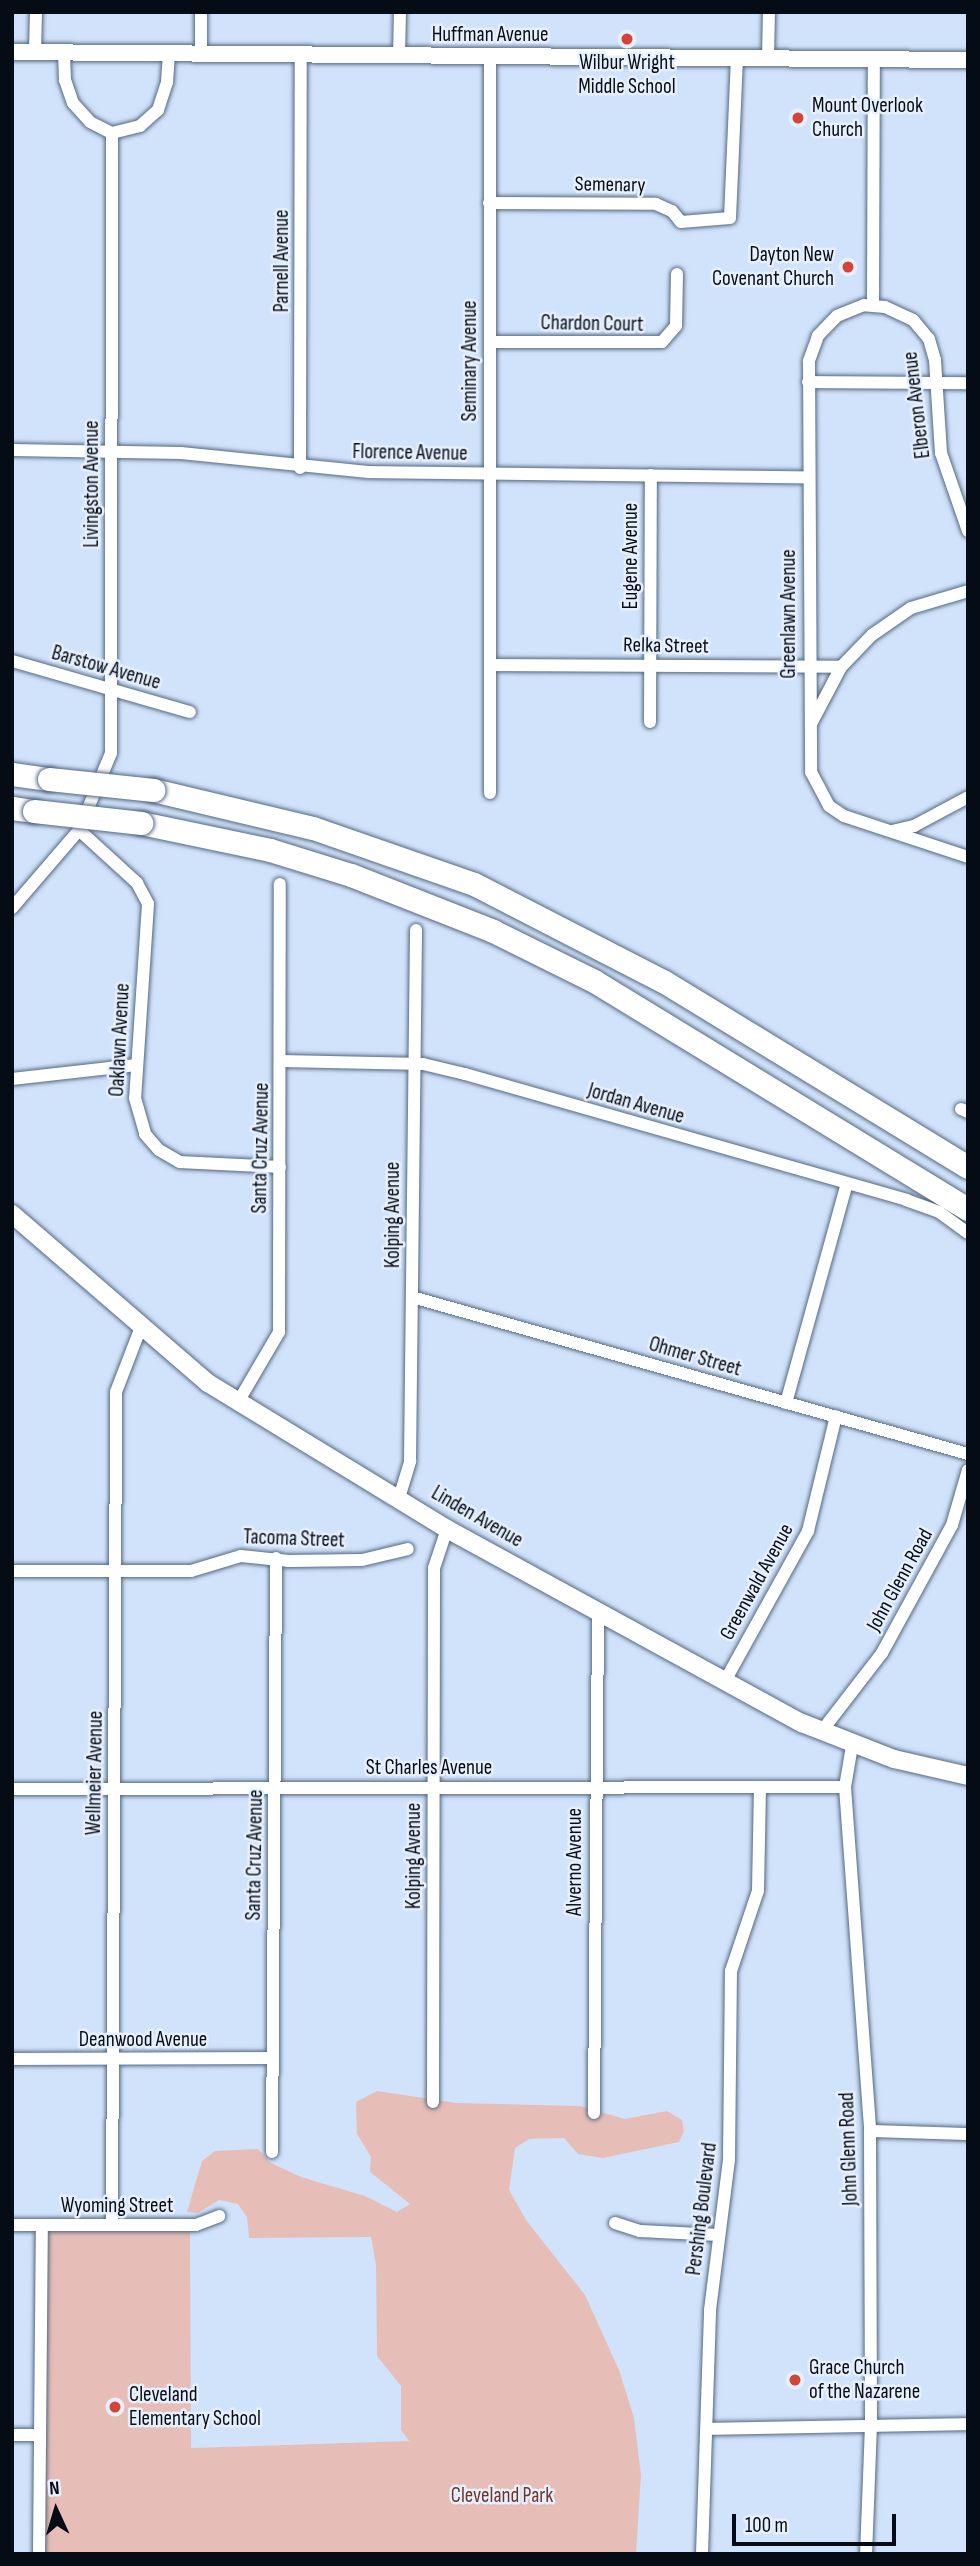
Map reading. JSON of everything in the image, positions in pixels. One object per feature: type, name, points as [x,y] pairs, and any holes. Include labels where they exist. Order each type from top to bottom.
[{"type":"highway","points":[[12,774],[153,790],[325,831],[474,884],[663,981],[968,1167]]},
{"type":"highway","points":[[23,810],[141,823],[270,850],[362,879],[494,931],[594,981],[968,1209]]},
{"type":"main road","name":"Linden Avenue","points":[[12,1214],[19,1226],[141,1327],[238,1402],[447,1529],[821,1732],[852,1746],[968,1776]]},
{"type":"street","points":[[35,52],[36,12]]},
{"type":"street","points":[[201,12],[201,53]]},
{"type":"street","points":[[399,55],[400,12]]},
{"type":"street","points":[[768,58],[769,12]]},
{"type":"street","name":"Huffman Avenue","points":[[12,52],[968,60]]},
{"type":"street","points":[[64,52],[65,79],[74,103],[90,122],[112,132],[140,126],[158,110],[167,82],[169,53]]},
{"type":"street","name":"Parnell Avenue","points":[[300,468],[301,54]]},
{"type":"street","name":"Seminary Avenue","points":[[490,56],[490,793]]},
{"type":"street","name":"Semenary","points":[[489,203],[656,204],[672,211],[681,222],[730,218],[737,58]]},
{"type":"street","points":[[873,304],[874,59]]},
{"type":"street","name":"Livingston Avenue","points":[[12,908],[79,830],[110,762],[112,132]]},
{"type":"street","name":"Chardon Court","points":[[490,342],[662,342],[676,326],[677,274]]},
{"type":"street","name":"Greenlawn Avenue","points":[[873,304],[848,310],[826,326],[812,348],[808,382],[808,668],[811,772],[829,806],[858,823],[968,857]]},
{"type":"street","name":"Elberon Avenue","points":[[873,304],[899,312],[921,328],[932,346],[943,463],[968,531]]},
{"type":"street","points":[[808,382],[968,383]]},
{"type":"street","name":"Florence Avenue","points":[[12,450],[210,454],[300,468],[489,474],[808,477]]},
{"type":"street","name":"Eugene Avenue","points":[[650,722],[651,475]]},
{"type":"street","points":[[809,730],[841,667],[872,635],[911,608],[968,592]]},
{"type":"street","name":"Barstow Avenue","points":[[12,661],[190,712]]},
{"type":"street","name":"Relka Street","points":[[491,665],[841,667]]},
{"type":"street","points":[[886,831],[914,826],[968,797]]},
{"type":"street","name":"Oaklawn Avenue","points":[[79,830],[137,883],[148,904],[136,1065],[136,1111],[145,1134],[159,1150],[192,1164],[280,1167]]},
{"type":"street","name":"Santa Cruz Avenue","points":[[238,1402],[279,1332],[280,884]]},
{"type":"street","name":"Kolping Avenue","points":[[399,1498],[410,1461],[416,930]]},
{"type":"street","name":"Jordan Avenue","points":[[281,1062],[414,1064],[465,1074],[846,1186],[924,1206],[968,1233]]},
{"type":"street","points":[[12,1079],[136,1065]]},
{"type":"street","points":[[786,1403],[846,1186]]},
{"type":"street","name":"Ohmer Street","points":[[412,1297],[968,1454]]},
{"type":"street","name":"Wellmeier Avenue","points":[[112,2224],[116,1392],[141,1327]]},
{"type":"street","name":"Greenwald Avenue","points":[[725,1681],[808,1531],[836,1416]]},
{"type":"street","name":"John Glenn Road","points":[[821,1732],[882,1653],[953,1525],[968,1470]]},
{"type":"street","name":"Kolping Avenue","points":[[433,2102],[434,1568],[447,1529]]},
{"type":"street","name":"Tacoma Street","points":[[12,1571],[191,1571],[241,1556],[276,1559],[379,1559],[408,1549]]},
{"type":"street","name":"Santa Cruz Avenue","points":[[272,2152],[276,1559]]},
{"type":"street","name":"Alverno Avenue","points":[[594,2113],[598,1611]]},
{"type":"street","name":"John Glenn Road","points":[[852,1746],[845,1787],[870,2131],[871,2425],[866,2554]]},
{"type":"street","name":"St Charles Avenue","points":[[12,1789],[845,1787]]},
{"type":"street","name":"Pershing Boulevard","points":[[702,2554],[710,2310],[729,2160],[731,1971],[758,1891],[760,1788]]},
{"type":"street","name":"Deanwood Avenue","points":[[12,2059],[273,2059]]},
{"type":"street","points":[[870,2131],[968,2134]]},
{"type":"street","name":"Wyoming Street","points":[[12,2225],[195,2225],[219,2216]]},
{"type":"street","points":[[615,2223],[640,2231],[719,2235]]},
{"type":"street","points":[[40,2554],[42,2225]]},
{"type":"street","points":[[708,2429],[968,2424]]},
{"type":"street","points":[[12,2435],[40,2435]]},
{"type":"green space","name":"Cleveland Park","points":[[377,2091],[457,2103],[580,2106],[625,2119],[667,2111],[682,2120],[684,2131],[679,2142],[603,2158],[578,2154],[564,2138],[529,2139],[515,2148],[509,2190],[526,2220],[585,2295],[619,2370],[634,2418],[641,2475],[636,2554],[40,2554],[42,2225],[190,2225],[191,2448],[409,2441],[401,2430],[401,2386],[377,2356],[376,2265],[371,2237],[249,2238],[247,2217],[238,2204],[219,2200],[198,2213],[187,2212],[202,2161],[215,2151],[258,2149],[271,2163],[301,2177],[365,2196],[397,2212],[410,2204],[370,2172],[371,2157],[357,2134],[356,2102]]},
{"type":"place","name":"Wilbur Wright Middle School","points":[[627,39]]},
{"type":"place","name":"Mount Overlook Church","points":[[798,118]]},
{"type":"place","name":"Dayton New Covenant Church","points":[[848,267]]},
{"type":"place","name":"Grace Church of the Nazarene","points":[[795,2380]]},
{"type":"place","name":"Cleveland Elementary School","points":[[115,2407]]}]
